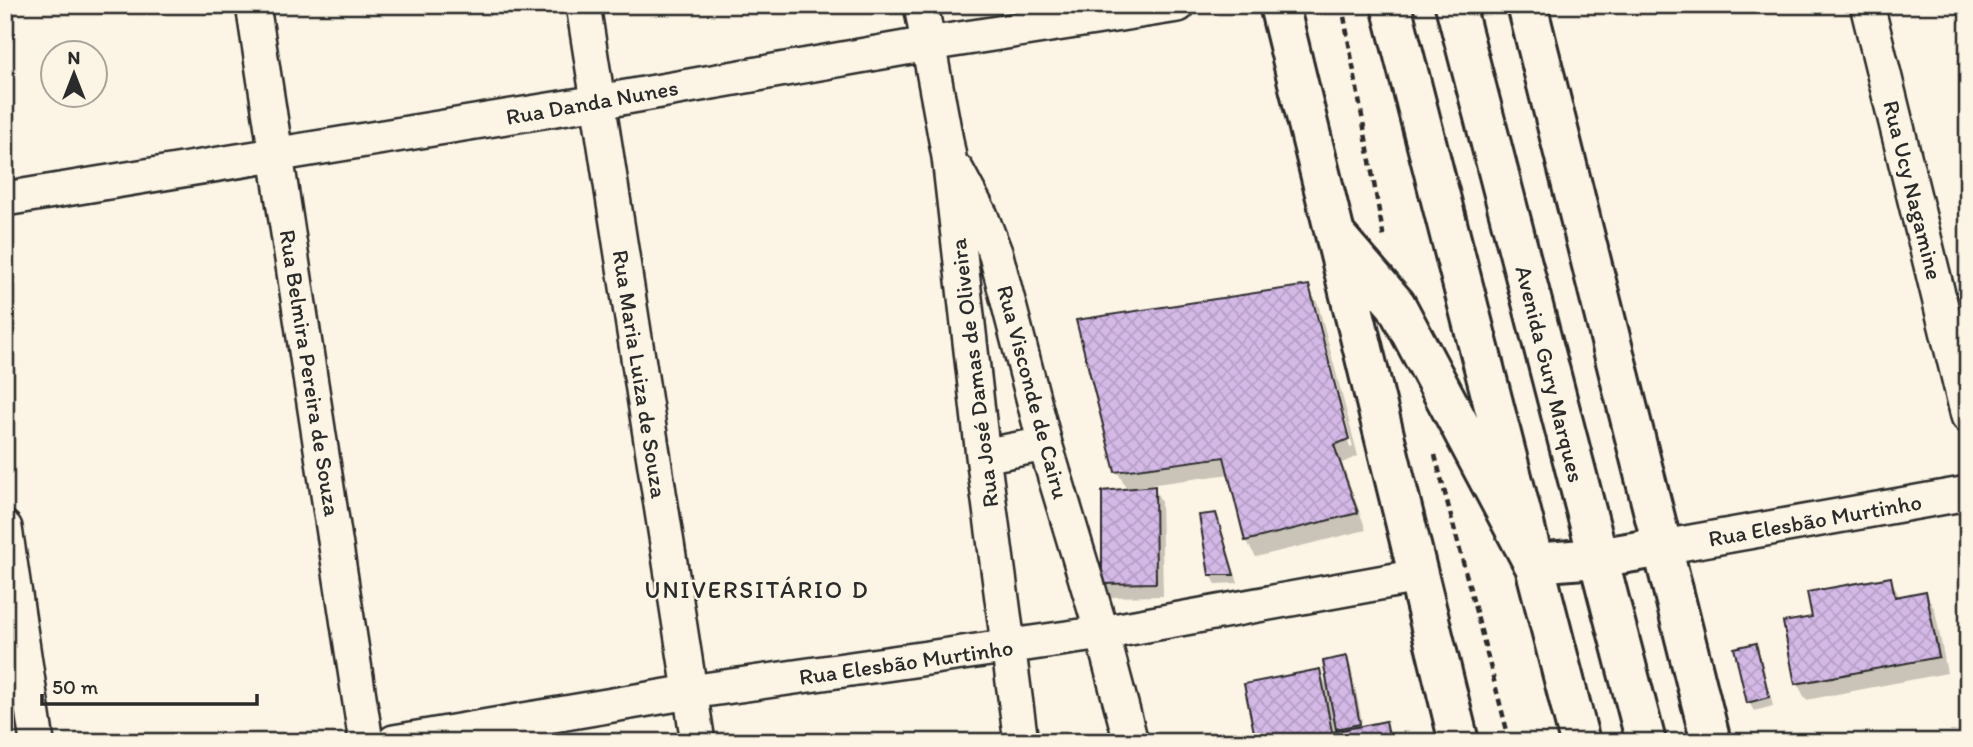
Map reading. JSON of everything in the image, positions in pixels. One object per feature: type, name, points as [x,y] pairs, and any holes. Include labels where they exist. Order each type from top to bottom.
[{"type":"main road","points":[[1279,5],[1460,742]]},
{"type":"main road","points":[[1391,5],[1580,742]]},
{"type":"main road","name":"Avenida Gury Marques","points":[[1455,5],[1646,742]]},
{"type":"main road","points":[[1527,5],[1712,742]]},
{"type":"main road","points":[[1334,234],[1396,305],[1533,563]]},
{"type":"main road","points":[[1533,563],[1548,564],[1597,558],[1663,547]]},
{"type":"street","name":"Rua Belmira Pereira de Souza","points":[[253,5],[366,742]]},
{"type":"street","name":"Rua Maria Luiza de Souza","points":[[583,5],[698,742]]},
{"type":"street","name":"Rua José Damas de Oliveira","points":[[921,5],[949,157],[983,456],[1021,742]]},
{"type":"street","name":"Rua Danda Nunes","points":[[5,199],[598,102],[928,44],[1178,5]]},
{"type":"street","name":"Rua Ucy Nagamine","points":[[1867,5],[1968,416]]},
{"type":"street","name":"Rua Visconde de Cairu","points":[[949,157],[981,216],[996,255],[1045,444],[1102,633],[1131,742]]},
{"type":"street","points":[[983,456],[1045,444]]},
{"type":"street","name":"Rua Elesbão Murtinho","points":[[1663,547],[1968,494]]},
{"type":"street","points":[[5,528],[37,742]]},
{"type":"street","name":"Rua Elesbão Murtinho","points":[[394,742],[690,692],[1102,633],[1418,576]]},
{"type":"building","points":[[1309,285],[1349,439],[1334,445],[1358,513],[1245,541],[1224,457],[1115,472],[1076,320]]},
{"type":"building","points":[[1155,486],[1156,583],[1102,584],[1102,491]]},
{"type":"building","points":[[1216,513],[1234,575],[1209,575],[1199,515]]},
{"type":"building","points":[[1891,577],[1895,597],[1926,591],[1939,657],[1795,684],[1783,622],[1812,617],[1807,592]]},
{"type":"building","points":[[1756,643],[1769,697],[1747,703],[1734,648]]},
{"type":"building","points":[[1347,656],[1360,724],[1336,729],[1323,661]]},
{"type":"building","points":[[1320,669],[1332,732],[1386,721],[1390,742],[1256,742],[1244,684]]},
{"type":"district","name":"UNIVERSITÁRIO D","points":[[757,590]]}]
